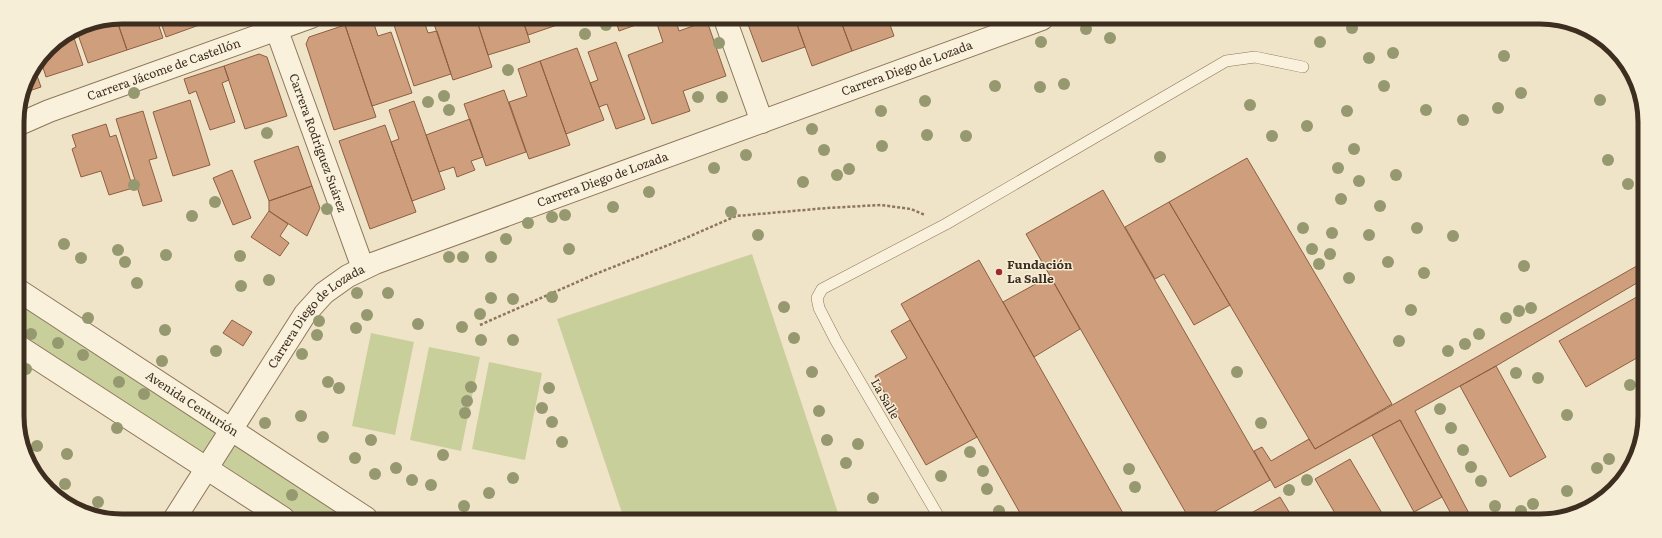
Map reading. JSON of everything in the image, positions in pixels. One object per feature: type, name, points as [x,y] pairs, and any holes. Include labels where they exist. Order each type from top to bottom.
[{"type":"street","name":"Carrera Jácome de Castellón","points":[[24,122],[275,24]]},
{"type":"street","name":"Carrera Rodríguez Suárez","points":[[275,24],[363,268]]},
{"type":"street","points":[[727,24],[762,122]]},
{"type":"street","name":"Carrera Diego de Lozada","points":[[177,514],[305,314],[324,293],[348,276],[363,268],[762,122],[999,27],[1015,24]]},
{"type":"street","name":"Avenida Centurión","points":[[24,294],[360,514]]},
{"type":"street","points":[[24,350],[277,514]]},
{"type":"lane","points":[[946,224],[1226,61],[1255,57],[1303,67]]},
{"type":"lane","name":"La Salle","points":[[937,514],[836,340],[819,308],[817,298],[822,289],[946,224]]},
{"type":"path","points":[[480,325],[593,274],[686,238],[736,216],[881,205],[912,209],[946,224]]},
{"type":"green space","points":[[752,254],[838,514],[622,514],[557,319]]},
{"type":"green space","points":[[24,294],[360,514],[277,514],[24,350]]},
{"type":"green space","points":[[371,333],[414,342],[395,435],[352,426]]},
{"type":"green space","points":[[429,347],[480,357],[461,451],[410,440]]},
{"type":"green space","points":[[489,362],[542,373],[525,460],[472,449]]},
{"type":"building","points":[[118,24],[158,24],[163,38],[127,50]]},
{"type":"building","points":[[118,24],[127,50],[88,63],[78,34],[97,27]]},
{"type":"building","points":[[161,24],[202,24],[166,37]]},
{"type":"building","points":[[374,24],[378,36],[391,32],[412,93],[372,106],[345,25]]},
{"type":"building","points":[[394,24],[425,24],[428,33],[437,31],[451,74],[414,86]]},
{"type":"building","points":[[434,24],[478,24],[492,67],[453,80]]},
{"type":"building","points":[[478,24],[524,24],[530,42],[488,55]]},
{"type":"building","points":[[524,24],[560,24],[528,35]]},
{"type":"building","points":[[617,24],[638,24],[619,31]]},
{"type":"building","points":[[657,24],[677,24],[679,31],[699,24],[708,24],[726,76],[683,91],[690,111],[652,124],[628,55],[663,42]]},
{"type":"building","points":[[748,24],[797,24],[805,47],[762,62]]},
{"type":"building","points":[[797,24],[842,24],[852,51],[812,66]]},
{"type":"building","points":[[842,24],[890,24],[894,36],[852,51]]},
{"type":"building","points":[[345,25],[376,117],[334,130],[306,44],[309,37]]},
{"type":"building","points":[[74,37],[83,65],[46,77],[42,65],[44,62],[57,48]]},
{"type":"building","points":[[616,42],[645,119],[616,129],[607,104],[599,107],[590,83],[598,80],[588,52]]},
{"type":"building","points":[[577,48],[604,120],[566,134],[540,61]]},
{"type":"building","points":[[259,54],[267,57],[287,116],[245,129],[224,66]]},
{"type":"building","points":[[540,61],[570,145],[529,159],[509,102],[527,96],[518,69]]},
{"type":"building","points":[[224,66],[229,80],[222,83],[235,122],[210,130],[196,91],[189,94],[184,79]]},
{"type":"building","points":[[37,75],[41,87],[29,91]]},
{"type":"building","points":[[504,90],[526,152],[486,166],[464,104]]},
{"type":"building","points":[[190,100],[210,165],[173,176],[153,112]]},
{"type":"building","points":[[414,101],[445,189],[412,201],[391,142],[399,139],[389,110]]},
{"type":"building","points":[[143,111],[157,158],[149,160],[162,201],[143,206],[116,119]]},
{"type":"building","points":[[470,119],[483,157],[471,161],[475,170],[457,177],[454,167],[439,172],[426,135]]},
{"type":"building","points":[[106,124],[110,137],[116,135],[133,188],[109,195],[101,171],[81,177],[72,149],[76,147],[72,135]]},
{"type":"building","points":[[385,125],[416,212],[370,229],[339,141]]},
{"type":"building","points":[[298,146],[312,186],[269,201],[254,161]]},
{"type":"building","points":[[1247,158],[1392,404],[1315,449],[1169,202]]},
{"type":"building","points":[[232,170],[251,218],[233,225],[213,178]]},
{"type":"building","points":[[312,186],[320,208],[307,236],[269,211],[269,201]]},
{"type":"building","points":[[1103,190],[1270,480],[1210,514],[1187,514],[1026,234]]},
{"type":"building","points":[[1169,202],[1230,305],[1194,325],[1164,274],[1155,279],[1125,227]]},
{"type":"building","points":[[269,211],[288,224],[280,236],[289,243],[280,256],[251,237]]},
{"type":"building","points":[[979,260],[1124,514],[1021,514],[901,304]]},
{"type":"building","points":[[1638,265],[1638,282],[1496,366],[1415,411],[1469,514],[1451,514],[1400,420],[1275,488],[1254,451],[1262,447],[1271,461],[1309,439],[1315,449]]},
{"type":"building","points":[[1050,276],[1080,329],[1034,357],[1003,302]]},
{"type":"building","points":[[1638,296],[1638,357],[1586,387],[1559,341]]},
{"type":"building","points":[[232,320],[252,332],[243,346],[223,333]]},
{"type":"building","points":[[910,320],[977,437],[926,465],[875,376],[907,358],[891,331]]},
{"type":"building","points":[[1496,366],[1546,457],[1510,477],[1460,386]]},
{"type":"building","points":[[1400,420],[1442,497],[1414,512],[1372,435]]},
{"type":"building","points":[[1350,459],[1382,514],[1335,514],[1315,479]]},
{"type":"building","points":[[1280,497],[1290,514],[1249,514]]},
{"type":"place","name":"Fundación La Salle","points":[[999,272]]}]
